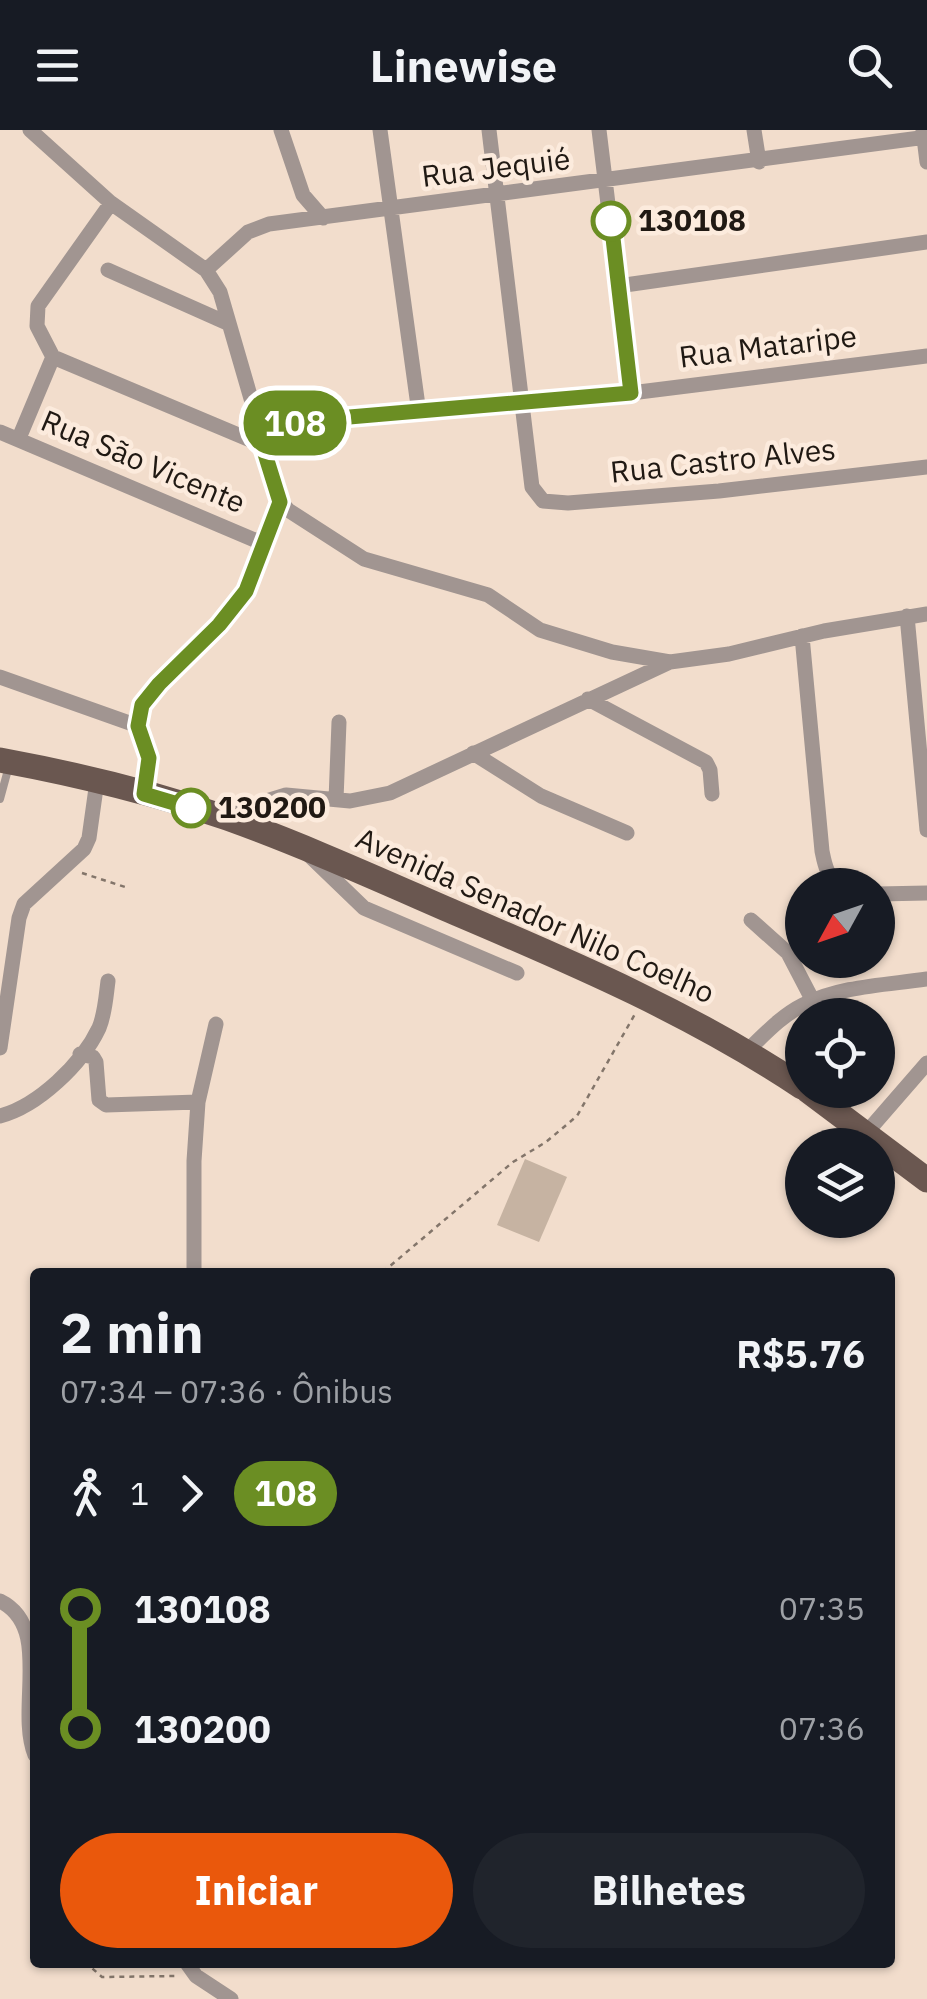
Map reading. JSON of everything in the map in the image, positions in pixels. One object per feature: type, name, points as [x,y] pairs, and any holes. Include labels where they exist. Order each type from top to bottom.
[{"type":"main road","name":"Avenida Senador Nilo Coelho","points":[[5,761],[96,781],[227,818],[646,996],[785,1076]]},
{"type":"main road","name":"Avenida Senador Nilo Coelho","points":[[832,1108],[861,1128]]},
{"type":"main road","name":"Avenida Senador Nilo Coelho","points":[[895,1150],[922,1167]]},
{"type":"street","points":[[30,130],[111,203],[206,270],[220,292],[280,502],[296,517],[364,559],[488,595],[523,621],[565,639],[670,662]]},
{"type":"street","points":[[281,130],[304,195],[322,218]]},
{"type":"street","points":[[380,130],[419,413]]},
{"type":"street","points":[[489,130],[524,402]]},
{"type":"street","points":[[599,130],[631,393]]},
{"type":"street","points":[[754,130],[759,162]]},
{"type":"street","points":[[924,135],[927,162]]},
{"type":"street","name":"Rua Jequié","points":[[206,270],[237,240],[258,227],[759,162],[924,135]]},
{"type":"street","points":[[111,203],[38,306],[37,326],[53,357],[262,445]]},
{"type":"street","points":[[618,286],[927,242]]},
{"type":"street","points":[[108,270],[227,323]]},
{"type":"street","name":"Rua Mataripe","points":[[256,425],[631,393],[927,356]]},
{"type":"street","points":[[19,438],[53,357]]},
{"type":"street","name":"Rua Castro Alves","points":[[524,402],[532,487],[543,501],[568,503],[719,491],[927,467]]},
{"type":"street","name":"Rua São Vicente","points":[[0,432],[264,544]]},
{"type":"street","name":"Rua São Vicente","points":[[138,726],[142,705],[150,694],[240,600],[280,502]]},
{"type":"street","points":[[227,818],[286,795],[350,801],[390,793],[670,662],[927,614]]},
{"type":"street","points":[[907,616],[927,830]]},
{"type":"street","points":[[802,636],[826,868]]},
{"type":"street","points":[[0,676],[138,726],[149,758],[144,794]]},
{"type":"street","points":[[588,698],[706,762],[712,794]]},
{"type":"street","points":[[336,800],[339,722]]},
{"type":"street","points":[[474,753],[541,796],[627,833]]},
{"type":"street","points":[[0,1048],[24,904],[79,857],[89,838],[96,781]]},
{"type":"street","points":[[304,850],[364,908],[518,973]]},
{"type":"street","points":[[895,894],[927,893]]},
{"type":"street","points":[[751,920],[788,953],[810,998]]},
{"type":"street","points":[[824,998],[927,979]]},
{"type":"street","points":[[0,1116],[15,1111],[52,1085],[80,1054],[101,1024],[108,981]]},
{"type":"street","points":[[747,1051],[785,1017]]},
{"type":"street","points":[[194,1268],[198,1102],[216,1024]]},
{"type":"street","points":[[80,1054],[93,1057],[96,1062],[99,1100],[106,1105],[198,1102]]},
{"type":"street","points":[[871,1128],[927,1064]]},
{"type":"street","points":[[0,1601],[14,1609],[23,1621],[30,1646],[30,1735]]},
{"type":"street","points":[[191,1969],[231,1999]]},
{"type":"lane","points":[[0,800],[5,761]]},
{"type":"path","points":[[66,868],[125,887]]},
{"type":"path","points":[[388,1268],[513,1162],[546,1142],[577,1116],[646,996]]},
{"type":"path","points":[[91,1968],[102,1977],[191,1969]]},
{"type":"building","points":[[525,1159],[567,1177],[539,1242],[497,1225]]},
{"type":"bus line","name":"108","points":[[191,808],[144,794],[149,758],[138,714],[159,684],[219,625],[246,591],[280,502],[256,425],[631,393],[611,221]]},
{"type":"place","name":"130108","points":[[611,221]]},
{"type":"place","name":"130200","points":[[191,808]]}]
